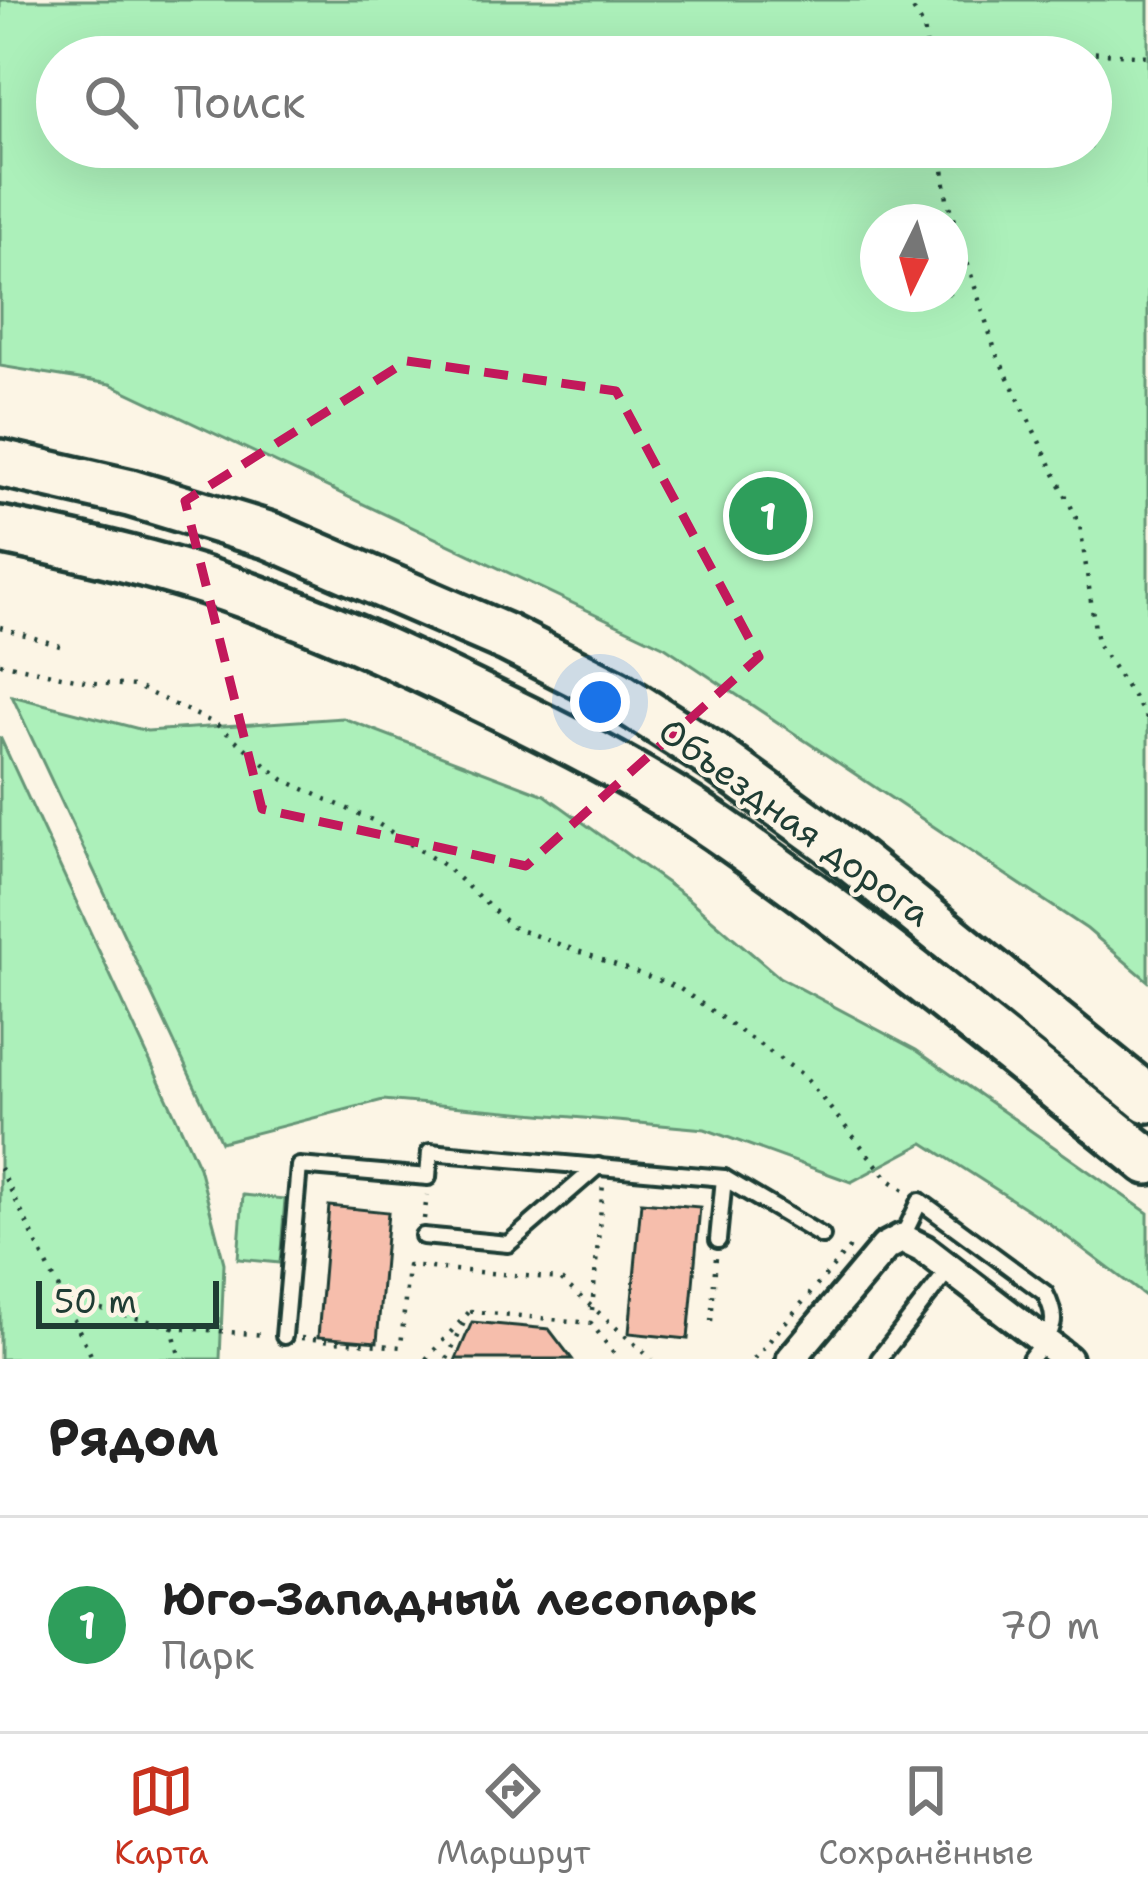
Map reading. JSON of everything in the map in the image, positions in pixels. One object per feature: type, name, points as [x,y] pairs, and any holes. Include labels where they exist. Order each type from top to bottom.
[{"type":"main road","name":"Объездная дорога","points":[[0,464],[130,493],[271,536],[507,638],[615,693],[829,840],[1148,1099]]},
{"type":"main road","name":"Объездная дорога","points":[[0,530],[103,551],[252,597],[386,651],[607,759],[715,826],[807,894],[1148,1161]]},
{"type":"street","points":[[791,1359],[885,1247],[902,1238],[950,1268],[1037,1349],[1067,1359]]},
{"type":"lane","points":[[284,1336],[299,1166],[428,1177],[430,1152],[724,1178],[822,1236]]},
{"type":"lane","points":[[423,1236],[508,1244],[602,1167]]},
{"type":"lane","points":[[718,1240],[724,1178]]},
{"type":"lane","points":[[902,1238],[920,1201],[1045,1293],[1055,1312],[1054,1324],[1037,1349]]},
{"type":"lane","points":[[879,1359],[950,1268]]},
{"type":"path","points":[[907,0],[925,36]]},
{"type":"path","points":[[1112,54],[1148,56]]},
{"type":"path","points":[[943,168],[947,199],[996,353],[1080,525],[1097,644],[1148,718]]},
{"type":"path","points":[[0,627],[60,646]]},
{"type":"path","points":[[0,663],[135,686],[216,724],[284,780],[372,820],[445,866],[512,927],[679,988],[803,1075],[889,1180],[920,1201]]},
{"type":"path","points":[[592,1310],[602,1167]]},
{"type":"path","points":[[0,1168],[93,1359]]},
{"type":"path","points":[[711,1321],[718,1240]]},
{"type":"path","points":[[66,1300],[172,1327],[401,1347],[408,1266],[560,1280],[652,1359]]},
{"type":"path","points":[[426,1359],[470,1311]]},
{"type":"path","points":[[447,1359],[470,1311]]},
{"type":"path","points":[[470,1311],[591,1323],[618,1359]]},
{"type":"path","points":[[172,1327],[180,1359]]},
{"type":"highlighted area","points":[[407,361],[616,391],[759,657],[526,866],[262,809],[185,501]]},
{"type":"green space","points":[[0,0],[1148,0],[1148,981],[1087,929],[665,647],[110,384],[0,366]]},
{"type":"green space","points":[[12,696],[147,731],[343,718],[545,795],[685,896],[779,977],[916,1050],[1148,1213],[1148,1298],[1050,1224],[924,1143],[851,1182],[705,1129],[383,1100],[221,1142]]},
{"type":"green space","points":[[0,737],[199,1167],[224,1263],[220,1359],[0,1359]]},
{"type":"green space","points":[[243,1195],[285,1199],[280,1263],[238,1259]]},
{"type":"building","points":[[641,1202],[700,1207],[688,1339],[629,1333]]},
{"type":"building","points":[[329,1206],[388,1212],[377,1342],[318,1337]]},
{"type":"building","points":[[472,1322],[549,1329],[572,1359],[456,1359]]},
{"type":"place","name":"Юго-Западный лесопарк","points":[[768,516]]}]
